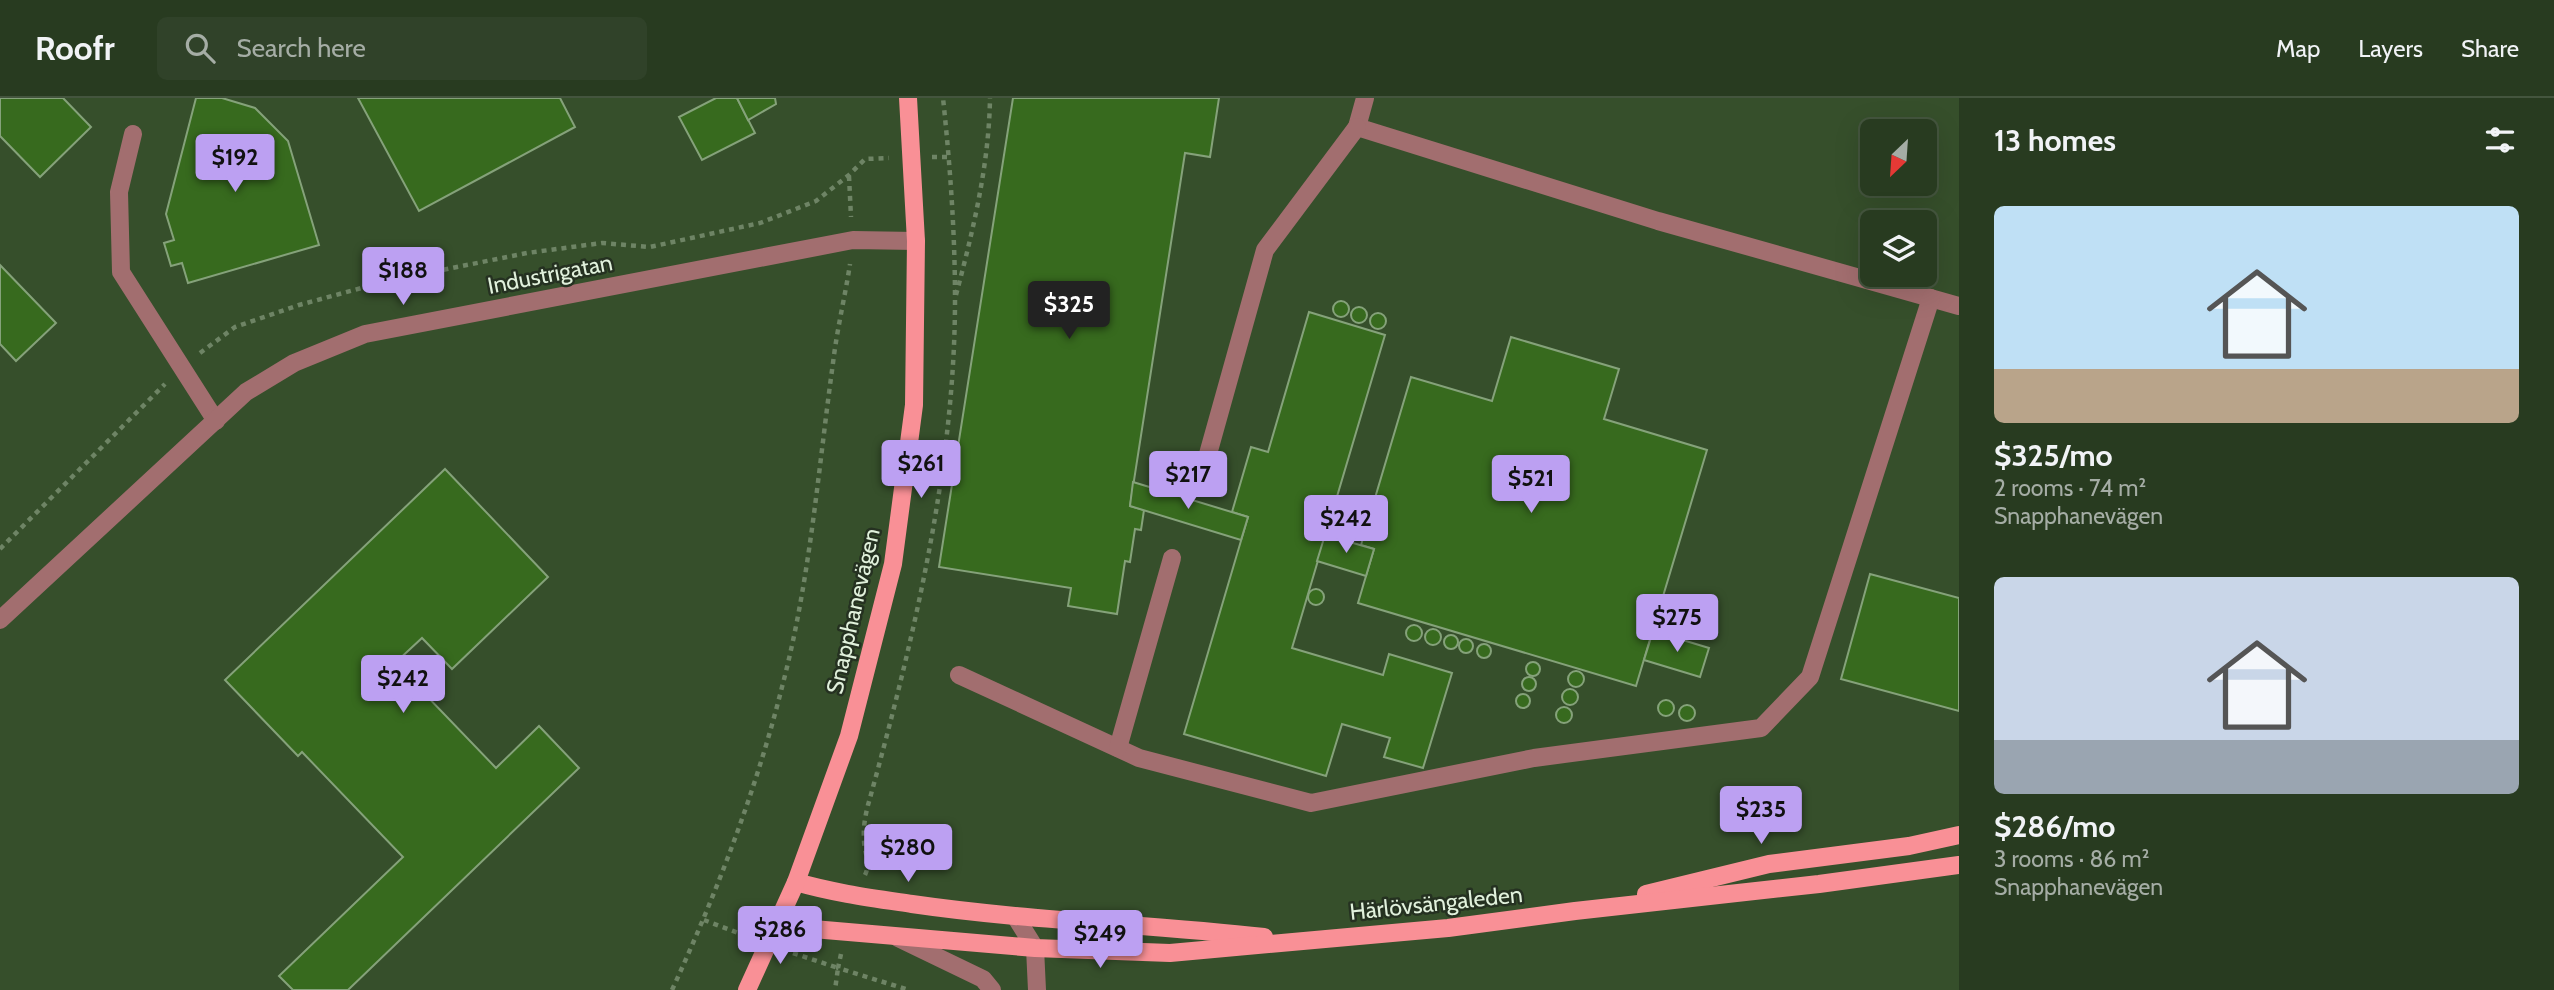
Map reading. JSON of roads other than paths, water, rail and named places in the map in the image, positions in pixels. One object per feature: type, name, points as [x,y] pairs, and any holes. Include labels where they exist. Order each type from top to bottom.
[{"type":"main road","name":"Snapphanevägen","points":[[747,990],[796,882],[849,736],[893,564],[914,405],[916,241],[908,98]]},
{"type":"main road","name":"Härlövsängaleden","points":[[1575,911],[1769,864],[1909,846],[1959,835]]},
{"type":"main road","name":"Härlövsängaleden","points":[[778,926],[1035,948],[1170,953],[1448,928],[1959,865]]},
{"type":"main road","name":"Härlövsängaleden","points":[[796,882],[834,893],[966,912],[1106,925],[1199,930],[1302,942]]},
{"type":"street","points":[[1203,472],[1265,250],[1357,127],[1365,98]]},
{"type":"street","points":[[1357,127],[1658,221],[1959,306]]},
{"type":"street","points":[[134,134],[119,192],[121,272],[216,421]]},
{"type":"street","name":"Industrigatan","points":[[0,620],[246,392],[294,363],[365,334],[853,240],[916,241]]},
{"type":"street","points":[[959,675],[1139,758],[1311,803],[1534,758],[1761,728],[1810,677],[1931,298]]},
{"type":"street","points":[[1118,748],[1172,558]]},
{"type":"street","points":[[1015,916],[1035,948],[1037,990]]},
{"type":"street","points":[[898,938],[983,979],[992,990]]}]
